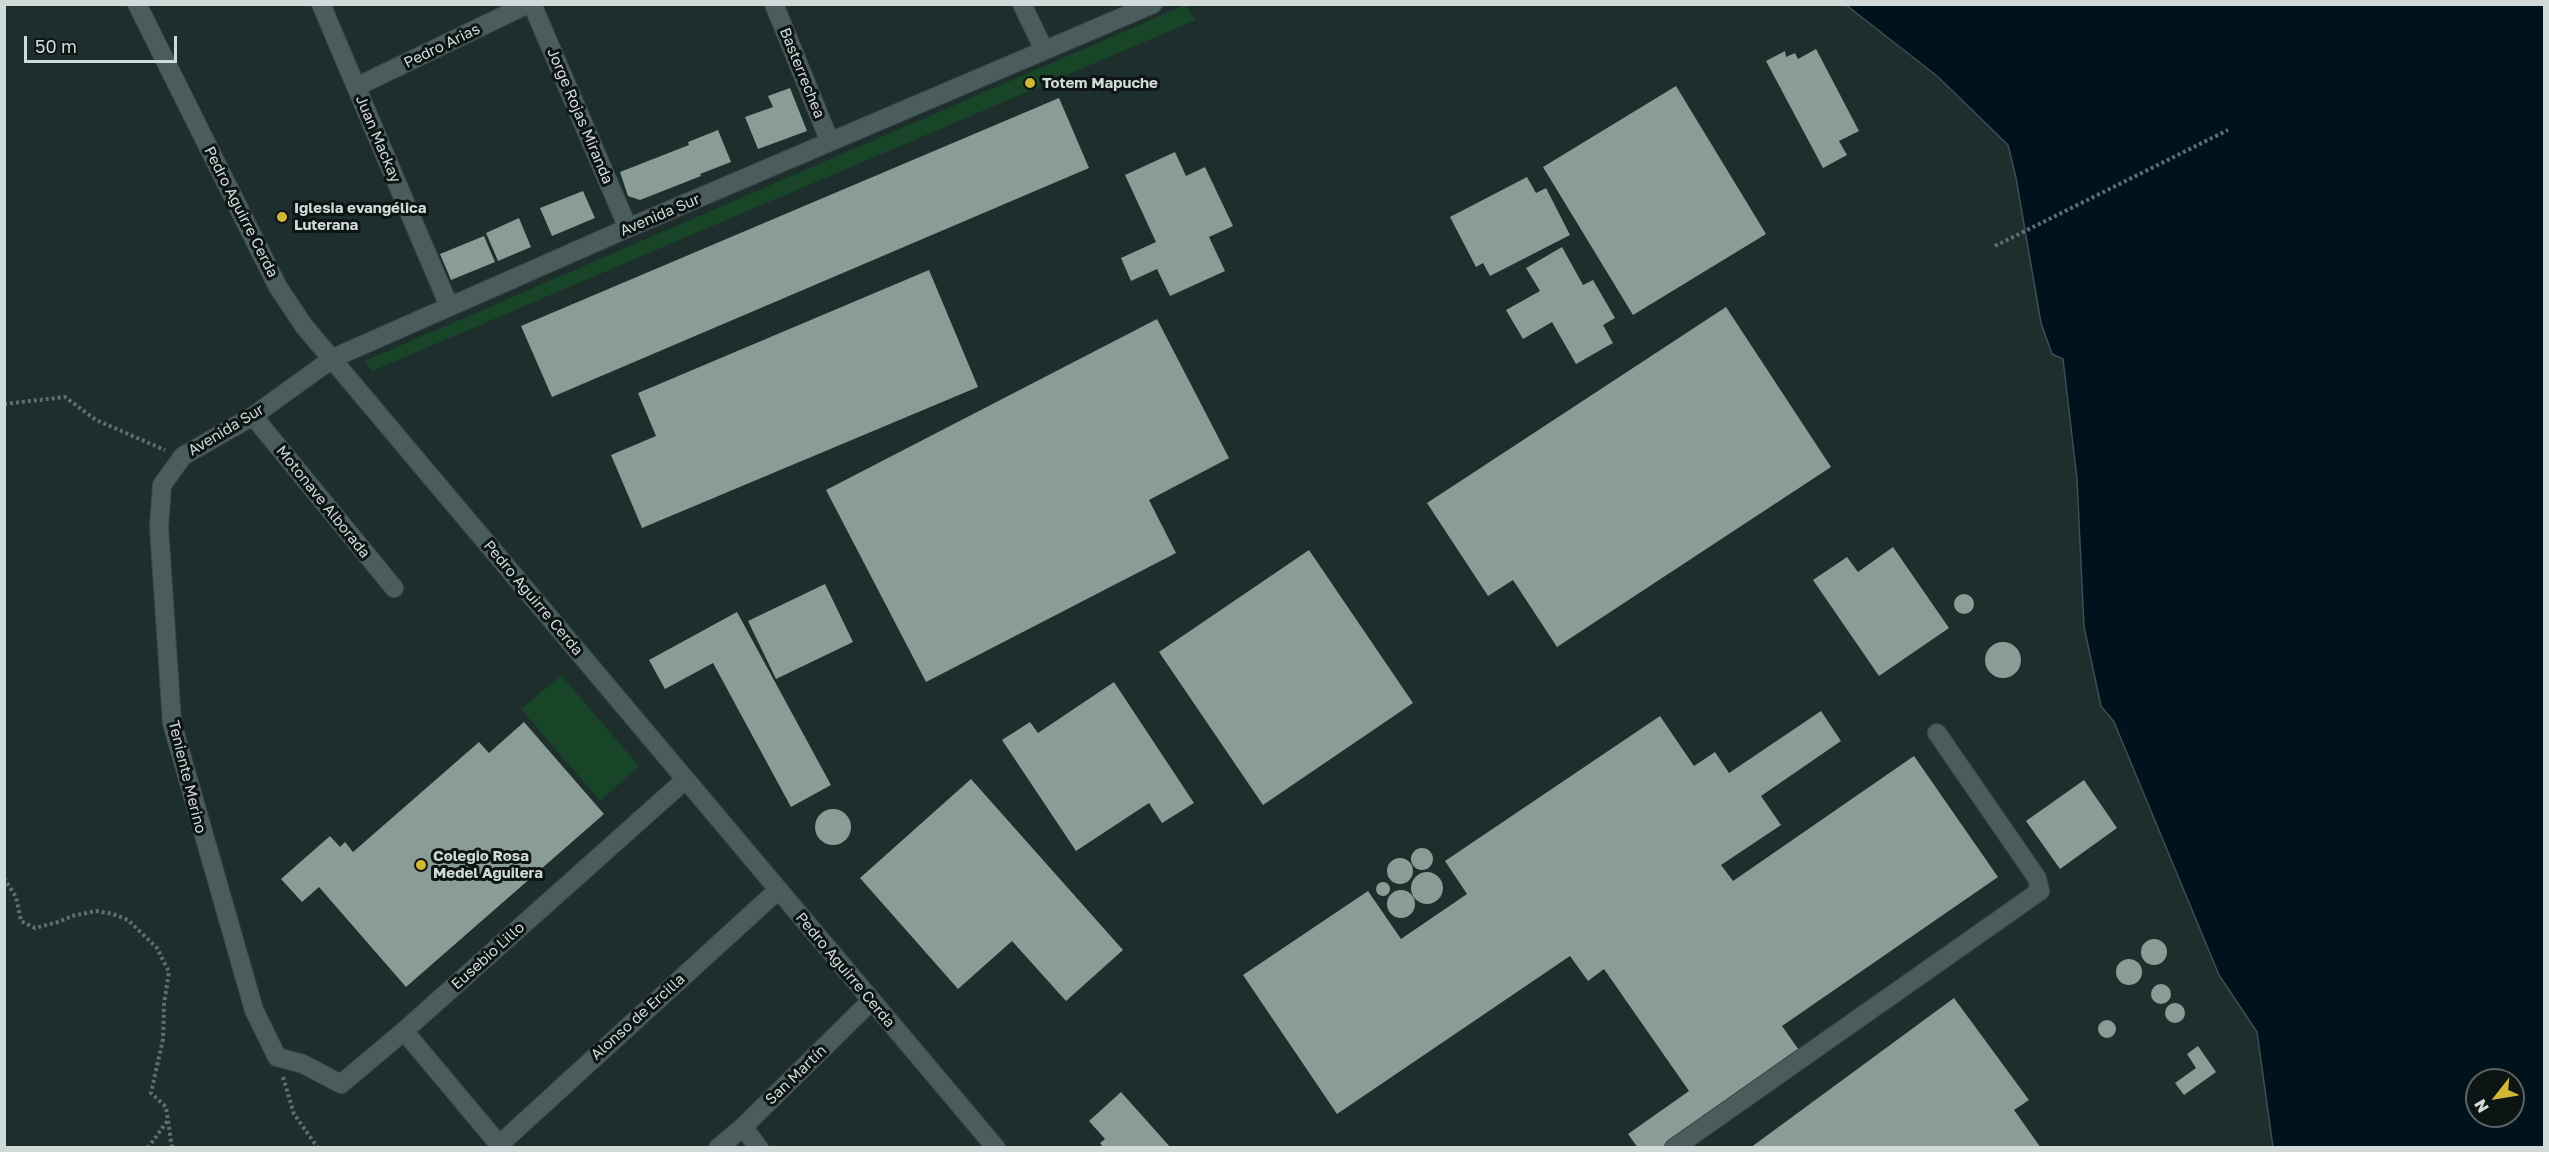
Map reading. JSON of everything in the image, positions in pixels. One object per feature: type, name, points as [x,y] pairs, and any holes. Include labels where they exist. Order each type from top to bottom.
[{"type":"street","name":"Pedro Aguirre Cerda","points":[[137,4],[278,287],[298,317],[996,1148]]},
{"type":"street","name":"Juan Mackay","points":[[321,4],[449,306]]},
{"type":"street","name":"Pedro Arias","points":[[356,87],[530,4]]},
{"type":"street","name":"Jorge Rojas Miranda","points":[[530,4],[628,228]]},
{"type":"street","name":"Basterrechea","points":[[774,4],[830,142]]},
{"type":"street","points":[[1022,4],[1044,50]]},
{"type":"street","name":"Avenida Sur","points":[[183,456],[253,416],[332,359],[628,228],[1154,4]]},
{"type":"street","name":"Motonave Alborada","points":[[253,416],[394,588]]},
{"type":"street","name":"Teniente Merino","points":[[183,456],[162,485],[159,527],[172,723],[254,1010],[277,1058]]},
{"type":"street","points":[[1674,1148],[2040,891],[2037,878],[1937,734]]},
{"type":"street","name":"Eusebio Lillo","points":[[277,1058],[303,1064],[341,1084],[404,1031],[685,780]]},
{"type":"street","name":"Alonso de Ercilla","points":[[500,1146],[778,890]]},
{"type":"street","name":"San Martín","points":[[718,1148],[743,1127],[871,1001]]},
{"type":"street","points":[[404,1031],[500,1146]]},
{"type":"street","points":[[743,1127],[759,1148]]},
{"type":"path","points":[[1995,246],[2228,130]]},
{"type":"path","points":[[4,404],[65,397],[107,425],[183,456]]},
{"type":"path","points":[[4,878],[16,897],[21,921],[35,928],[96,911],[128,920],[157,948],[169,972],[164,1004],[163,1039],[151,1092],[166,1107],[172,1148]]},
{"type":"path","points":[[277,1058],[294,1114],[318,1148]]},
{"type":"path","points":[[148,1148],[168,1120]]},
{"type":"green space","points":[[1185,5],[1196,20],[372,371],[365,361]]},
{"type":"green space","points":[[561,675],[639,766],[600,801],[521,709]]},
{"type":"water","points":[[1846,5],[2544,5],[2544,1147],[2273,1147],[2257,1032],[2219,975],[2114,722],[2101,706],[2084,627],[2077,479],[2063,359],[2052,354],[2041,323],[2016,178],[2008,145],[1937,76]]},
{"type":"building","points":[[1816,49],[1859,131],[1839,141],[1847,155],[1823,168],[1766,61],[1785,51],[1786,57],[1795,53],[1798,59]]},
{"type":"building","points":[[1676,86],[1766,234],[1633,315],[1543,167]]},
{"type":"building","points":[[790,88],[807,131],[758,149],[745,117],[773,107],[768,96]]},
{"type":"building","points":[[1059,98],[1089,168],[552,397],[521,326]]},
{"type":"building","points":[[718,130],[731,162],[640,200],[628,196],[620,172],[689,145],[688,142]]},
{"type":"building","points":[[1175,152],[1186,176],[1205,167],[1233,226],[1209,237],[1225,271],[1170,296],[1157,269],[1131,281],[1121,258],[1156,242],[1125,175]]},
{"type":"building","points":[[1527,177],[1536,193],[1546,188],[1570,235],[1490,276],[1483,263],[1476,267],[1450,217]]},
{"type":"building","points":[[583,191],[595,218],[552,236],[540,208]]},
{"type":"building","points":[[519,218],[531,247],[498,261],[486,233]]},
{"type":"building","points":[[484,236],[495,262],[451,280],[440,254]]},
{"type":"building","points":[[1562,247],[1583,285],[1593,280],[1615,318],[1603,325],[1613,343],[1576,364],[1552,322],[1523,339],[1506,310],[1540,291],[1526,268]]},
{"type":"building","points":[[929,270],[978,387],[642,528],[611,455],[656,436],[638,393]]},
{"type":"building","points":[[1726,307],[1831,467],[1557,647],[1513,580],[1488,596],[1427,503]]},
{"type":"building","points":[[1157,319],[1229,458],[1149,500],[1176,553],[926,682],[826,490]]},
{"type":"building","points":[[1893,547],[1949,628],[1879,676],[1813,580],[1847,557],[1858,572]]},
{"type":"building","points":[[1309,550],[1413,703],[1263,805],[1159,652]]},
{"type":"building","points":[[825,584],[853,642],[776,679],[748,621]]},
{"type":"building","points":[[1960,594],[1968,594],[1974,600],[1974,608],[1968,614],[1960,614],[1954,608],[1954,600]]},
{"type":"building","points":[[737,612],[831,785],[791,807],[713,663],[665,689],[649,660]]},
{"type":"building","points":[[2003,642],[2016,647],[2021,660],[2016,673],[2003,678],[1990,673],[1985,660],[1990,647]]},
{"type":"building","points":[[1114,682],[1194,803],[1162,823],[1149,803],[1076,851],[1002,740],[1030,722],[1038,733]]},
{"type":"building","points":[[1821,711],[1841,741],[1761,796],[1781,825],[1721,865],[1733,881],[1914,756],[1998,877],[1782,1026],[1801,1053],[1665,1148],[1638,1148],[1628,1134],[1689,1091],[1604,969],[1588,981],[1570,956],[1337,1114],[1243,975],[1368,891],[1401,939],[1467,894],[1445,861],[1660,716],[1694,766],[1715,752],[1729,773]]},
{"type":"building","name":"Colegio Rosa Medel Aguilera","points":[[524,722],[604,814],[406,987],[319,887],[302,902],[281,879],[330,836],[340,847],[345,842],[353,852],[479,742],[489,753]]},
{"type":"building","points":[[971,779],[1123,950],[1066,1001],[1012,941],[958,989],[860,878]]},
{"type":"building","points":[[2084,780],[2117,828],[2060,869],[2026,821]]},
{"type":"building","points":[[833,809],[845,815],[851,827],[845,839],[833,845],[821,839],[815,827],[821,815]]},
{"type":"building","points":[[1422,848],[1430,851],[1433,859],[1430,867],[1422,870],[1414,867],[1411,859],[1414,851]]},
{"type":"building","points":[[1400,858],[1409,862],[1413,871],[1409,880],[1400,884],[1391,880],[1387,871],[1391,862]]},
{"type":"building","points":[[1427,872],[1438,877],[1443,888],[1438,899],[1427,904],[1416,899],[1411,888],[1416,877]]},
{"type":"building","points":[[1380,882],[1386,882],[1390,889],[1386,896],[1380,896],[1376,892],[1376,886]]},
{"type":"building","points":[[1401,890],[1411,894],[1415,904],[1411,914],[1401,918],[1391,914],[1387,904],[1391,894]]},
{"type":"building","points":[[2154,939],[2163,943],[2167,952],[2163,961],[2154,965],[2145,961],[2141,952],[2145,943]]},
{"type":"building","points":[[2129,959],[2138,963],[2142,972],[2138,981],[2129,985],[2120,981],[2116,972],[2120,963]]},
{"type":"building","points":[[2161,984],[2168,987],[2171,994],[2168,1001],[2161,1004],[2154,1001],[2151,994],[2154,987]]},
{"type":"building","points":[[1954,998],[2029,1100],[2014,1110],[2041,1148],[1750,1148]]},
{"type":"building","points":[[2175,1003],[2182,1006],[2185,1013],[2182,1020],[2175,1023],[2168,1020],[2165,1013],[2168,1006]]},
{"type":"building","points":[[2107,1020],[2113,1023],[2116,1029],[2113,1035],[2107,1038],[2101,1035],[2098,1029],[2101,1023]]},
{"type":"building","points":[[2198,1046],[2216,1072],[2184,1095],[2175,1083],[2196,1068],[2187,1054]]},
{"type":"building","points":[[1121,1092],[1171,1148],[1104,1148],[1100,1143],[1105,1139],[1089,1121]]},
{"type":"place","name":"Totem Mapuche","points":[[1030,83]]},
{"type":"place","name":"Iglesia evangélica Luterana","points":[[282,217]]},
{"type":"place","name":"Colegio Rosa Medel Aguilera","points":[[421,865]]}]
